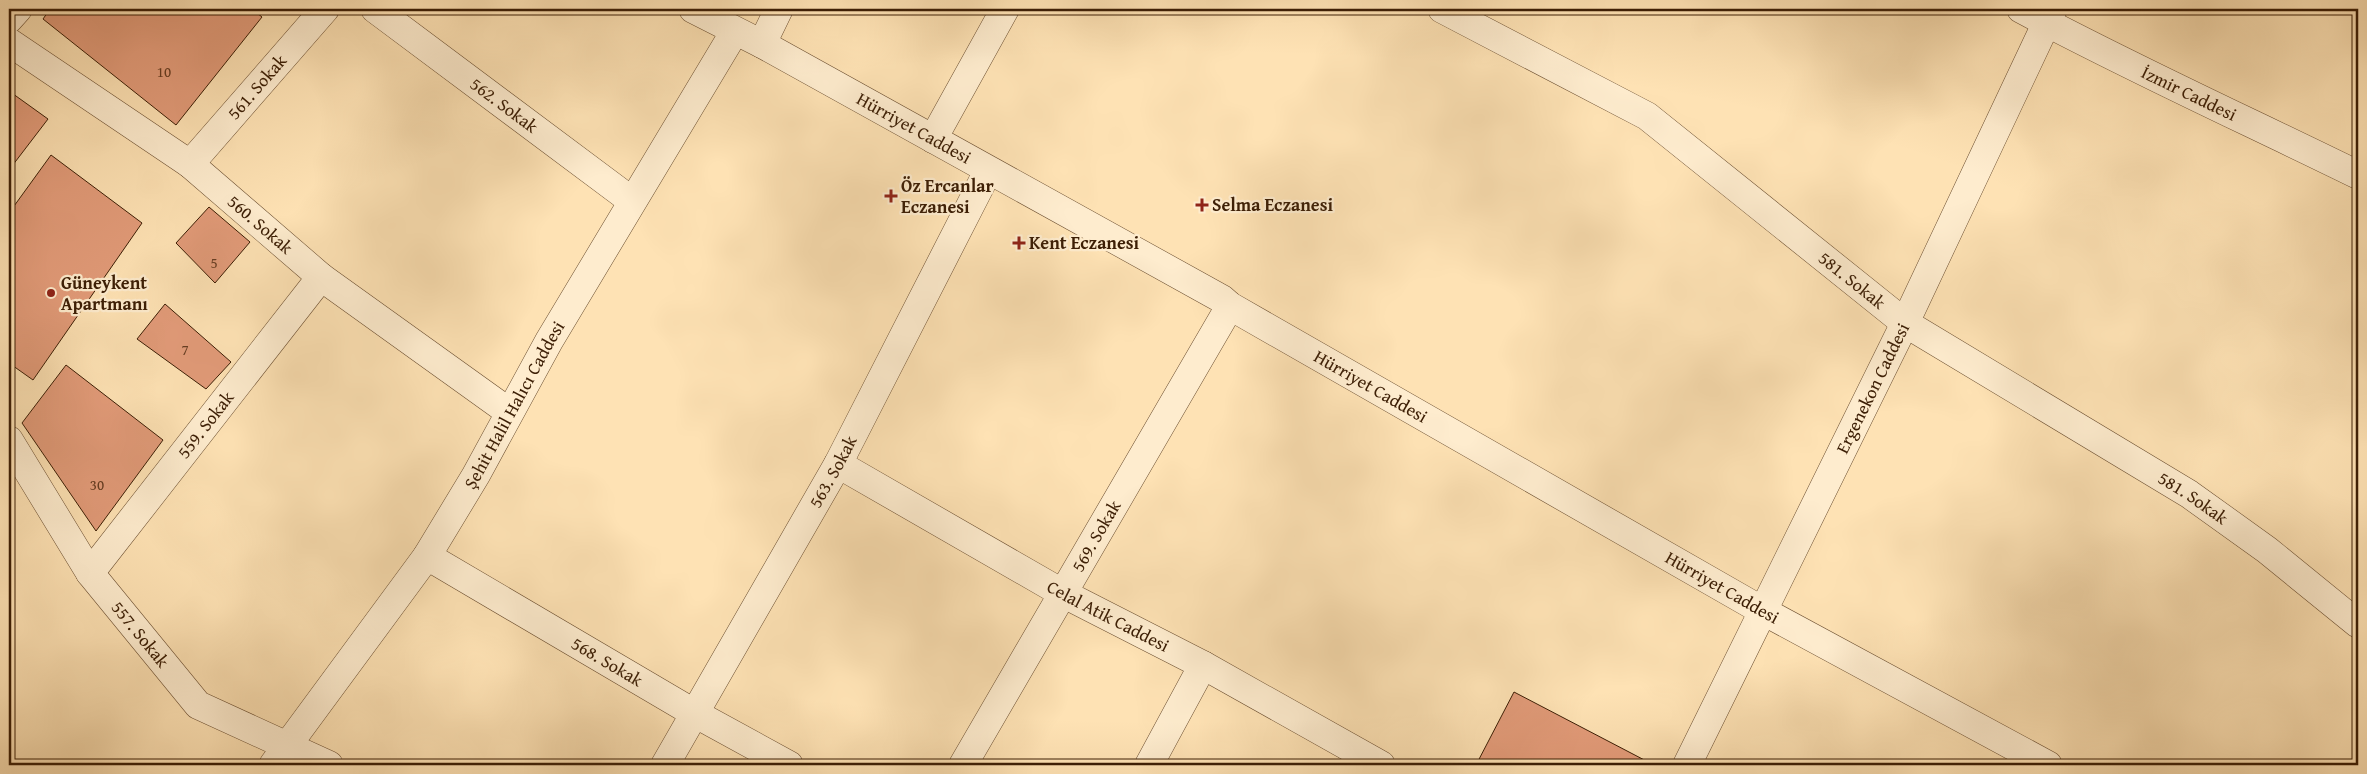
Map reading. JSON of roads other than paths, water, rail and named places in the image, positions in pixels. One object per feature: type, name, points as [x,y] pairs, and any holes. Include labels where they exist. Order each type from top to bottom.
[{"type":"street","points":[[9,19],[18,9]]},
{"type":"street","name":"561. Sokak","points":[[190,164],[325,9]]},
{"type":"street","name":"562. Sokak","points":[[376,9],[632,201]]},
{"type":"street","name":"Hürriyet Caddesi","points":[[693,9],[762,44],[988,171],[1222,299],[1230,306],[1763,611],[2048,765]]},
{"type":"street","points":[[762,44],[779,9]]},
{"type":"street","points":[[933,139],[1004,9]]},
{"type":"street","name":"581. Sokak","points":[[1442,9],[1648,116],[1905,323],[2189,494],[2267,550],[2358,623]]},
{"type":"street","name":"İzmir Caddesi","points":[[2020,9],[2049,15],[2164,84],[2265,129],[2358,176]]},
{"type":"street","name":"Ergenekon Caddesi","points":[[1687,765],[1905,323],[2049,15]]},
{"type":"street","name":"Şehit Halil Halıcı Caddesi","points":[[280,755],[427,556],[476,475],[548,341],[736,31]]},
{"type":"street","name":"560. Sokak","points":[[9,42],[190,164],[321,277],[509,412]]},
{"type":"street","name":"563. Sokak","points":[[665,765],[838,464],[988,171]]},
{"type":"street","name":"559. Sokak","points":[[90,573],[321,277]]},
{"type":"street","name":"569. Sokak","points":[[964,765],[1230,306]]},
{"type":"street","name":"557. Sokak","points":[[9,440],[90,573],[198,705],[280,755],[329,765]]},
{"type":"street","name":"Celal Atik Caddesi","points":[[838,464],[1064,594],[1203,665],[1381,765]]},
{"type":"street","name":"568. Sokak","points":[[427,556],[694,713],[789,765]]},
{"type":"street","points":[[1149,765],[1203,665]]},
{"type":"place","name":"Öz Ercanlar Eczanesi","points":[[891,196]]},
{"type":"place","name":"Selma Eczanesi","points":[[1202,205]]},
{"type":"place","name":"Kent Eczanesi","points":[[1019,243]]},
{"type":"place","name":"Güneykent Apartmanı","points":[[51,293]]}]
